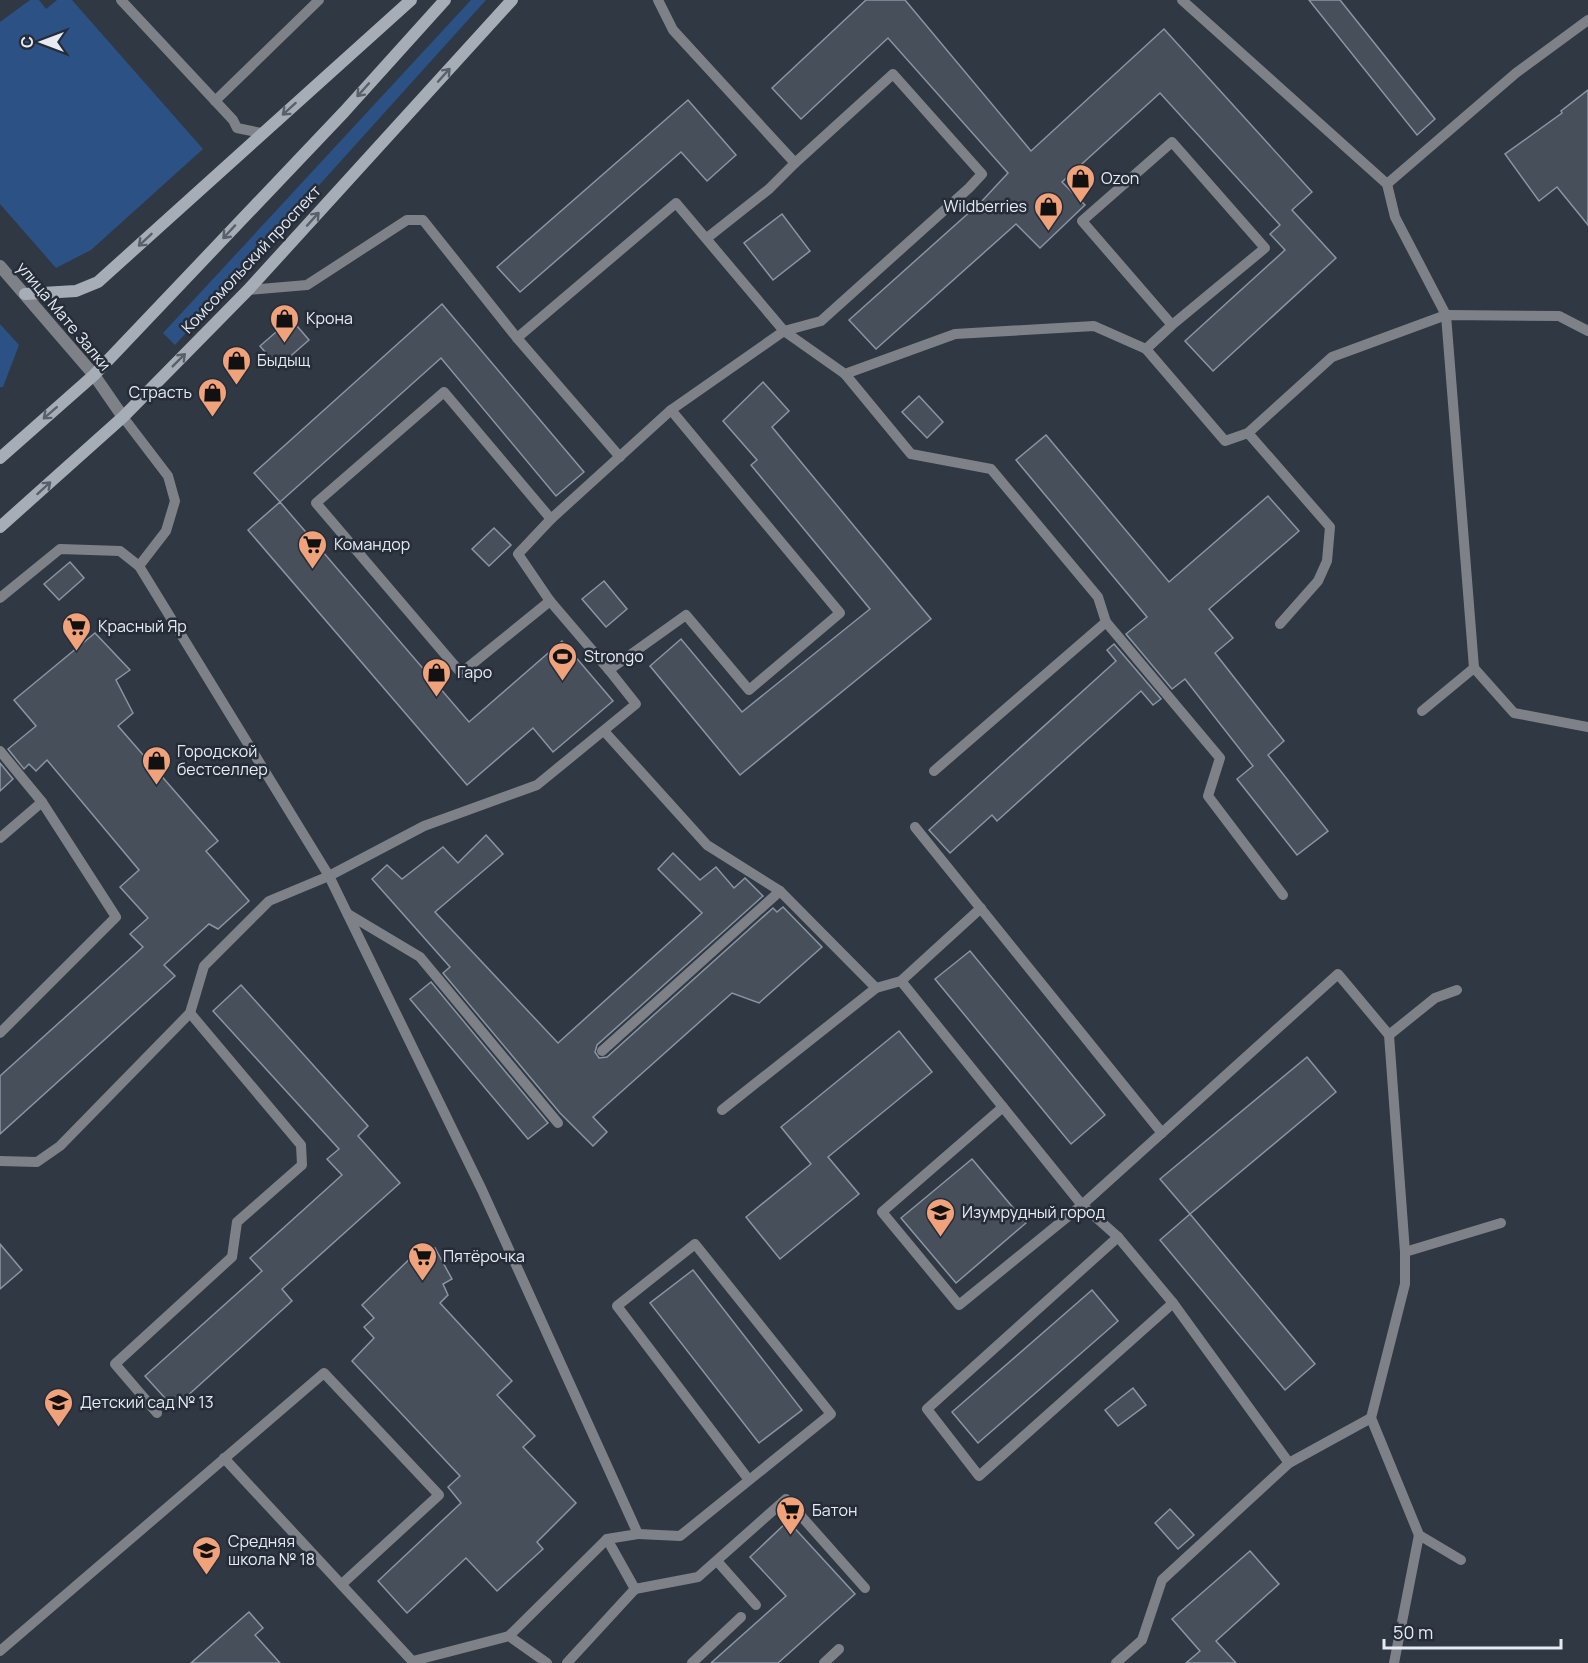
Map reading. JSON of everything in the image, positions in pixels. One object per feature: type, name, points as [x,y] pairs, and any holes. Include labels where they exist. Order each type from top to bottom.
[{"type":"main road","points":[[26,294],[76,291],[98,282],[411,0]]},
{"type":"main road","name":"Комсомольский проспект","points":[[0,458],[94,375],[344,112],[445,0]]},
{"type":"main road","name":"Комсомольский проспект","points":[[0,527],[123,417],[248,290],[512,0]]},
{"type":"street","name":"улица Мате Залки","points":[[0,266],[94,375],[123,417]]},
{"type":"lane","points":[[121,0],[233,120],[237,128],[261,133]]},
{"type":"lane","points":[[215,101],[319,0]]},
{"type":"lane","points":[[1182,0],[1387,184],[1395,217],[1446,315],[1474,668],[1514,712],[1588,728]]},
{"type":"lane","points":[[659,1],[673,30],[795,162]]},
{"type":"lane","points":[[1387,184],[1516,73],[1588,20]]},
{"type":"lane","points":[[0,1161],[37,1162],[60,1146],[190,1013],[204,966],[269,901],[329,876],[424,826],[537,785],[636,704],[550,601],[518,554],[551,519],[671,410],[784,331],[821,321],[982,174],[893,74],[795,162],[769,189],[707,238]]},
{"type":"lane","points":[[1146,349],[1265,248],[1172,142],[1083,221],[1172,325]]},
{"type":"lane","points":[[517,338],[676,203],[784,331],[845,374],[911,454],[991,469],[1098,597],[1106,622],[1220,758],[1208,796],[1282,894]]},
{"type":"lane","points":[[248,290],[307,285],[407,220],[423,220],[517,338],[620,457]]},
{"type":"lane","points":[[845,374],[955,334],[1094,326],[1146,349],[1225,441],[1248,433],[1332,357],[1446,315],[1559,316],[1588,331]]},
{"type":"lane","points":[[550,601],[461,673],[316,503],[444,392],[551,519]]},
{"type":"lane","points":[[609,670],[686,615],[749,690],[840,613],[671,410]]},
{"type":"lane","points":[[123,417],[168,476],[175,501],[166,531],[139,566]]},
{"type":"lane","points":[[1248,433],[1330,527],[1328,561],[1318,581],[1280,624]]},
{"type":"lane","points":[[0,598],[60,549],[120,551],[139,566],[329,876],[482,1190],[638,1534]]},
{"type":"lane","points":[[934,771],[1106,622]]},
{"type":"lane","points":[[1422,711],[1474,668]]},
{"type":"lane","points":[[604,731],[707,845],[780,891],[876,988]]},
{"type":"lane","points":[[0,751],[42,802],[116,917],[0,1033]]},
{"type":"lane","points":[[0,838],[42,802]]},
{"type":"lane","points":[[915,827],[1162,1133]]},
{"type":"lane","points":[[602,1051],[780,891]]},
{"type":"lane","points":[[722,1110],[876,988],[901,981],[981,908]]},
{"type":"lane","points":[[348,914],[420,957],[558,1123]]},
{"type":"lane","points":[[1003,1107],[882,1212],[959,1305],[1083,1204],[1338,974],[1389,1035],[1405,1252],[1405,1284],[1371,1418],[1419,1535],[1394,1663]]},
{"type":"lane","points":[[901,981],[1083,1204],[1118,1237],[1173,1303],[1289,1463]]},
{"type":"lane","points":[[1389,1035],[1435,998],[1457,990]]},
{"type":"lane","points":[[157,1413],[115,1364],[232,1257],[237,1222],[302,1165],[301,1145],[190,1013]]},
{"type":"lane","points":[[1405,1252],[1501,1223]]},
{"type":"lane","points":[[1118,1237],[927,1409],[979,1476],[1173,1303]]},
{"type":"lane","points":[[224,1458],[414,1662],[509,1636],[607,1539],[638,1534],[680,1536],[831,1414],[695,1244],[617,1306],[749,1480]]},
{"type":"lane","points":[[0,1652],[324,1373],[439,1495],[342,1584]]},
{"type":"lane","points":[[1116,1663],[1142,1640],[1162,1580],[1289,1463],[1371,1418]]},
{"type":"lane","points":[[567,1663],[635,1589],[698,1576],[786,1499],[865,1588]]},
{"type":"lane","points":[[1419,1535],[1461,1560]]},
{"type":"lane","points":[[607,1539],[635,1589]]},
{"type":"lane","points":[[717,1561],[756,1605]]},
{"type":"lane","points":[[692,1663],[741,1617]]},
{"type":"lane","points":[[509,1636],[547,1663]]},
{"type":"lane","points":[[824,1663],[840,1649]]},
{"type":"shaded area","points":[[30,0],[39,0],[46,9],[57,0],[72,0],[203,149],[91,250],[56,268],[0,204],[0,22]]},
{"type":"shaded area","points":[[471,0],[486,0],[175,345],[163,333]]},
{"type":"shaded area","points":[[0,324],[19,345],[3,387],[0,387]]},
{"type":"building","points":[[866,0],[905,0],[1031,151],[1164,29],[1312,192],[1292,210],[1336,258],[1213,371],[1185,341],[1285,250],[1270,234],[1280,225],[1160,93],[1062,182],[1085,205],[1040,248],[1016,224],[876,349],[849,320],[982,201],[1008,173],[888,38],[801,119],[772,88]]},
{"type":"building","points":[[1309,0],[1340,0],[1435,119],[1417,135]]},
{"type":"building","points":[[1588,90],[1588,225],[1557,187],[1539,201],[1505,154],[1562,113],[1561,111]]},
{"type":"building","points":[[688,100],[736,155],[707,181],[681,152],[520,292],[497,267]]},
{"type":"building","points":[[782,214],[810,251],[773,280],[744,243]]},
{"type":"building","points":[[442,304],[584,472],[556,496],[441,358],[280,502],[254,473]]},
{"type":"building","name":"Крона","points":[[291,319],[309,340],[278,367],[260,346]]},
{"type":"building","points":[[763,382],[789,411],[772,427],[931,619],[740,775],[650,666],[681,639],[742,712],[870,609],[751,465],[757,460],[723,421]]},
{"type":"building","points":[[919,396],[943,422],[927,438],[902,412]]},
{"type":"building","points":[[1046,435],[1169,582],[1268,496],[1299,531],[1209,609],[1233,638],[1215,653],[1284,741],[1268,755],[1328,831],[1297,855],[1237,779],[1253,766],[1185,679],[1172,689],[1126,634],[1147,617],[1016,460]]},
{"type":"building","points":[[280,502],[469,722],[562,641],[613,701],[553,752],[533,728],[467,785],[248,530]]},
{"type":"building","points":[[494,528],[511,545],[489,566],[472,549]]},
{"type":"building","points":[[70,562],[84,578],[59,600],[44,584]]},
{"type":"building","points":[[604,581],[627,609],[606,627],[582,599]]},
{"type":"building","points":[[95,633],[130,670],[116,680],[133,713],[118,726],[218,841],[206,851],[249,901],[218,929],[209,924],[164,965],[175,976],[0,1134],[0,1076],[143,947],[130,934],[148,918],[120,887],[139,870],[47,760],[36,771],[29,764],[24,769],[8,749],[36,726],[14,700]]},
{"type":"building","points":[[1114,644],[1161,699],[1153,705],[1141,691],[997,821],[992,815],[950,853],[929,830],[1116,661],[1107,650]]},
{"type":"building","points":[[0,763],[13,779],[0,791]]},
{"type":"building","points":[[486,835],[503,854],[435,912],[558,1043],[702,913],[658,869],[673,853],[700,880],[716,867],[734,888],[745,878],[763,896],[597,1045],[595,1052],[599,1058],[607,1057],[773,908],[777,912],[783,907],[822,947],[759,1003],[732,993],[593,1117],[607,1132],[593,1146],[560,1113],[443,973],[450,967],[372,879],[387,865],[402,879],[443,847],[458,863]]},
{"type":"building","points":[[970,951],[1105,1115],[1071,1144],[935,979]]},
{"type":"building","points":[[431,982],[548,1123],[528,1139],[410,999]]},
{"type":"building","points":[[241,985],[368,1126],[358,1136],[400,1183],[282,1289],[292,1301],[174,1408],[145,1376],[262,1271],[250,1258],[342,1175],[327,1159],[339,1149],[213,1011]]},
{"type":"building","points":[[899,1031],[932,1072],[828,1157],[859,1194],[780,1259],[746,1217],[811,1164],[781,1127]]},
{"type":"building","points":[[1307,1057],[1336,1092],[1190,1214],[1160,1179]]},
{"type":"building","points":[[972,1159],[1026,1223],[956,1283],[901,1218]]},
{"type":"building","points":[[1190,1214],[1315,1364],[1285,1390],[1160,1240]]},
{"type":"building","points":[[0,1244],[22,1270],[0,1289]]},
{"type":"building","points":[[422,1247],[425,1253],[435,1248],[452,1279],[443,1284],[448,1295],[440,1303],[512,1381],[497,1395],[535,1436],[523,1447],[576,1503],[537,1542],[543,1549],[497,1591],[466,1558],[407,1613],[378,1581],[461,1503],[448,1487],[460,1476],[352,1361],[374,1338],[364,1327],[374,1318],[362,1305]]},
{"type":"building","points":[[693,1270],[802,1410],[759,1443],[650,1303]]},
{"type":"building","points":[[1092,1290],[1118,1321],[978,1443],[952,1412]]},
{"type":"building","points":[[1133,1388],[1146,1405],[1118,1426],[1105,1410]]},
{"type":"building","points":[[1170,1509],[1194,1535],[1178,1549],[1155,1523]]},
{"type":"building","points":[[788,1521],[855,1594],[778,1663],[711,1663],[786,1596],[750,1557]]},
{"type":"building","points":[[1250,1551],[1279,1584],[1216,1641],[1236,1663],[1186,1663],[1200,1651],[1172,1619]]},
{"type":"building","points":[[249,1612],[263,1628],[255,1635],[280,1663],[191,1663]]},
{"type":"place","name":"Ozon","points":[[1080,204]]},
{"type":"place","name":"Wildberries","points":[[1048,232]]},
{"type":"place","name":"Крона","points":[[285,344]]},
{"type":"place","name":"Быдыщ","points":[[236,386]]},
{"type":"place","name":"Страсть","points":[[213,418]]},
{"type":"place","name":"Командор","points":[[313,570]]},
{"type":"place","name":"Красный Яр","points":[[77,652]]},
{"type":"place","name":"Strongo","points":[[563,682]]},
{"type":"place","name":"Гаро","points":[[436,698]]},
{"type":"place","name":"Городской бестселлер","points":[[156,786]]},
{"type":"place","name":"Изумрудный город","points":[[941,1238]]},
{"type":"place","name":"Пятёрочка","points":[[422,1282]]},
{"type":"place","name":"Детский сад № 13","points":[[59,1428]]},
{"type":"place","name":"Батон","points":[[791,1536]]},
{"type":"place","name":"Средняя школа № 18","points":[[207,1576]]}]
